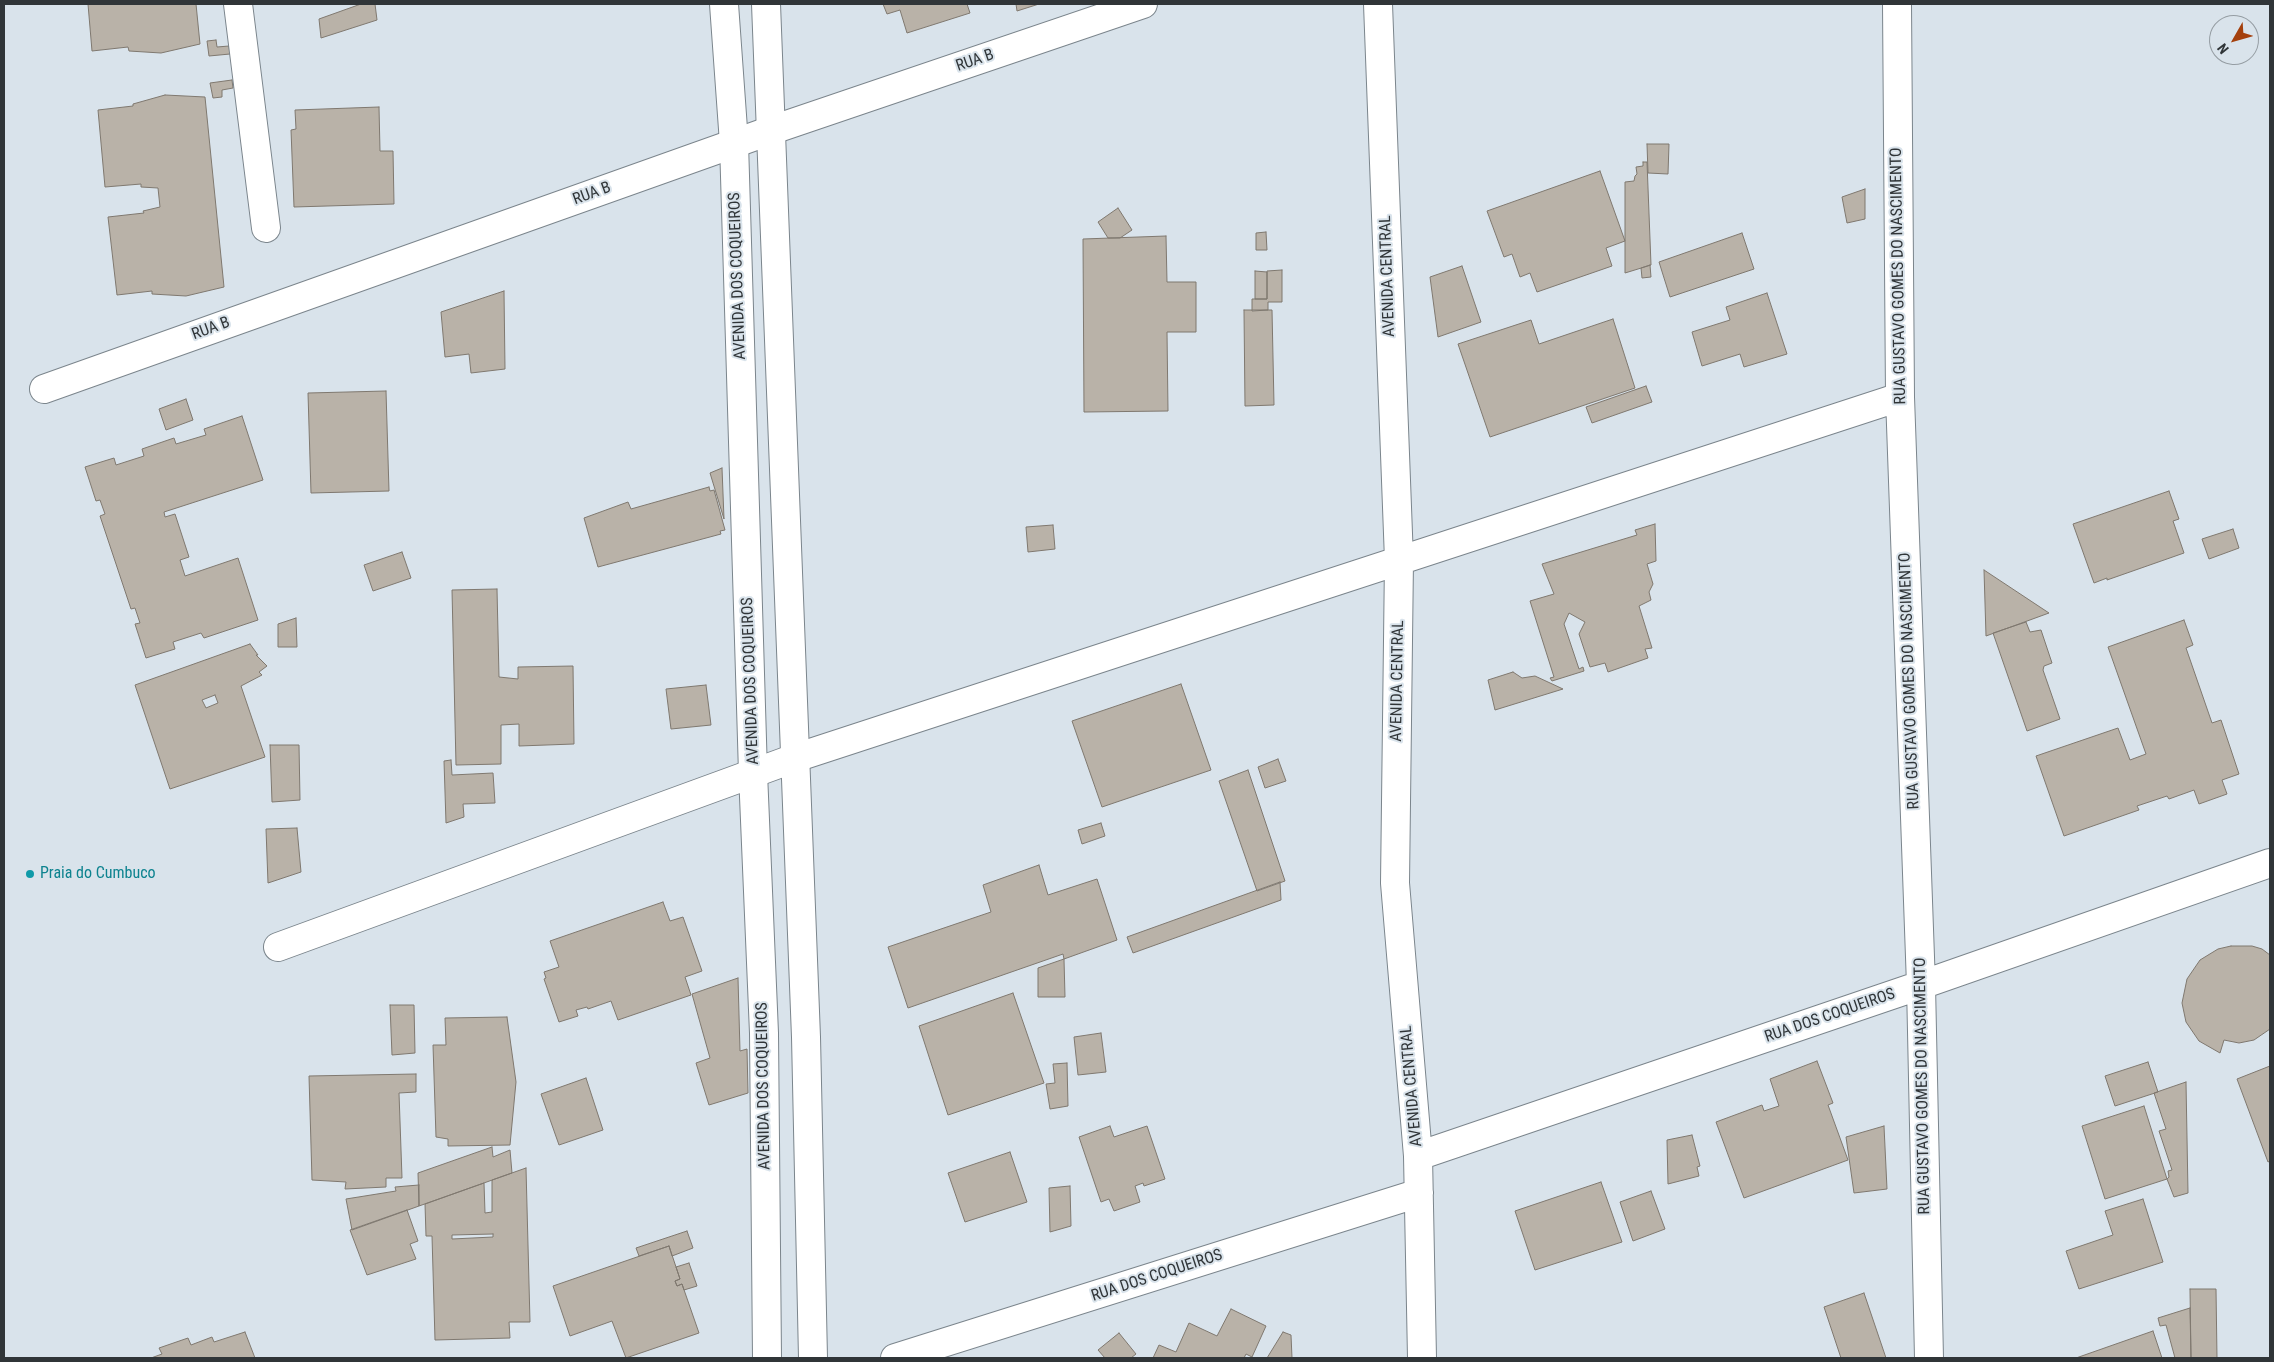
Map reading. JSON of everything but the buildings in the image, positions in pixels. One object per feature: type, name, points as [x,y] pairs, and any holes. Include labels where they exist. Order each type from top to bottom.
[{"type":"street","points":[[238,4],[266,228]]},
{"type":"street","name":"AVENIDA DOS COQUEIROS","points":[[724,4],[734,143],[753,773],[764,1033],[767,1358]]},
{"type":"street","points":[[766,4],[806,1037],[812,1358]]},
{"type":"street","name":"RUA B","points":[[44,389],[734,143],[1143,4]]},
{"type":"street","name":"AVENIDA CENTRAL","points":[[1378,4],[1399,560],[1396,883],[1418,1156],[1422,1358]]},
{"type":"street","name":"RUA GUSTAVO GOMES DO NASCIMENTO","points":[[1897,4],[1900,398],[1921,985],[1929,1358]]},
{"type":"street","points":[[278,947],[795,758],[1900,398]]},
{"type":"street","name":"RUA DOS COQUEIROS","points":[[1418,1156],[1921,985],[2270,863]]},
{"type":"street","name":"RUA DOS COQUEIROS","points":[[896,1358],[1419,1193]]},
{"type":"place","name":"Praia do Cumbuco","points":[[30,874]]}]
